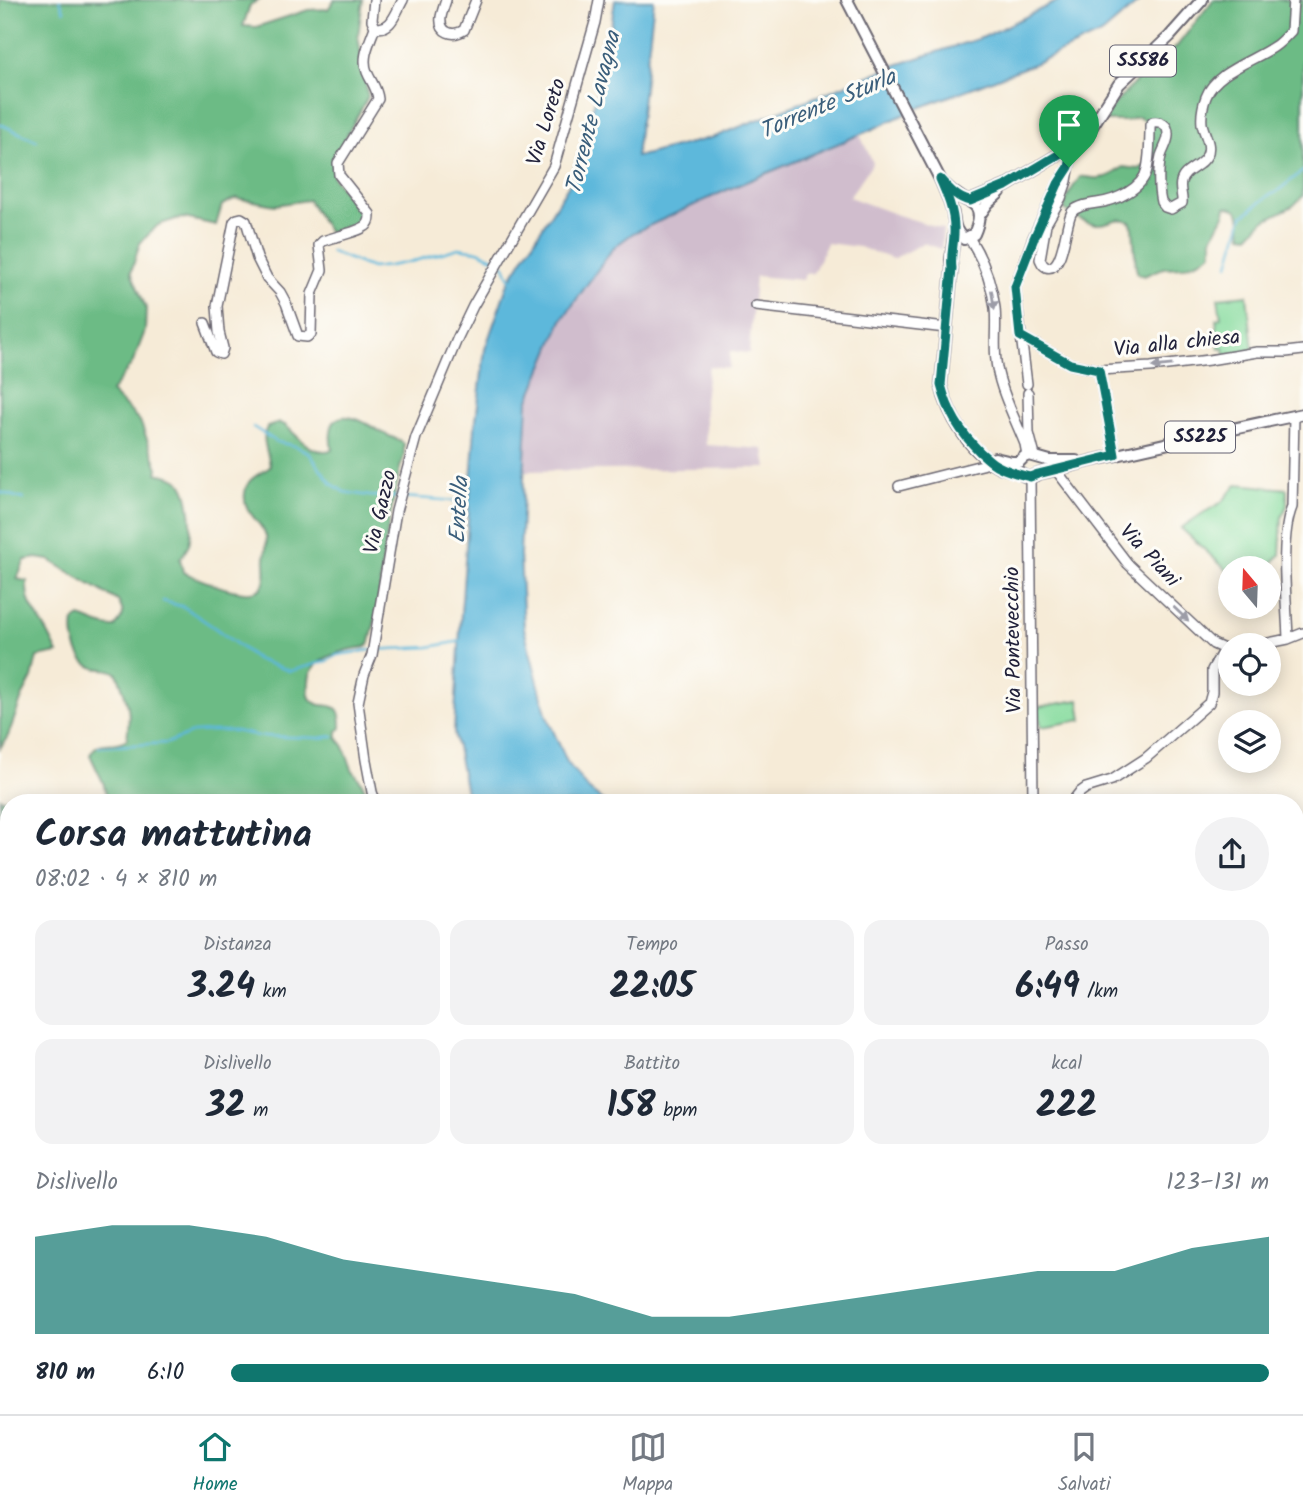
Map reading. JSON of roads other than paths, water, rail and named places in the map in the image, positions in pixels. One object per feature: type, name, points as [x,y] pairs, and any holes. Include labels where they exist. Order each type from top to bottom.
[{"type":"main road","name":"SS225","points":[[847,0],[940,179],[952,210],[955,229],[941,385],[951,416],[980,451],[1001,468],[1051,461],[1098,459]]},
{"type":"main road","name":"SS586","points":[[968,201],[1006,186],[1073,146],[1091,128],[1119,84],[1170,36],[1202,0]]},
{"type":"main road","name":"SS225","points":[[940,179],[976,206],[979,216],[974,234],[967,238],[952,268]]},
{"type":"main road","name":"SS586","points":[[979,216],[1006,186]]},
{"type":"main road","points":[[952,210],[958,203],[968,201]]},
{"type":"main road","points":[[955,229],[967,238]]},
{"type":"main road","name":"SS225","points":[[980,451],[1003,461],[1056,470],[1298,415]]},
{"type":"street","points":[[205,323],[216,352],[221,354],[223,348],[216,306],[234,222],[241,218],[246,221],[257,258],[267,278],[286,303],[298,336],[304,338],[311,334],[312,294],[322,270],[319,245],[323,240],[367,225],[370,219],[370,214],[339,175],[338,163],[378,99],[365,62],[375,27],[372,20],[374,0]]},
{"type":"street","points":[[375,27],[381,29],[389,26],[403,0]]},
{"type":"street","points":[[446,0],[440,22],[444,30],[452,34],[464,30],[476,0]]},
{"type":"street","name":"Via Loreto","points":[[508,246],[554,166],[600,0]]},
{"type":"street","points":[[1073,146],[1067,181],[1046,224],[1040,259],[1047,267],[1056,264],[1069,218],[1075,209],[1109,202],[1122,196],[1135,187],[1147,171],[1150,125],[1153,122],[1163,123],[1168,134],[1160,158],[1161,202],[1164,207],[1171,209],[1182,203],[1182,178],[1208,154],[1209,148],[1202,124],[1202,111],[1207,94],[1219,79],[1276,46],[1291,31],[1293,0]]},
{"type":"street","points":[[1030,465],[1021,396],[1027,373],[1015,287],[1038,228],[1058,184],[1069,167]]},
{"type":"street","points":[[967,238],[982,261],[991,287],[995,308],[996,366],[1000,382],[1021,396],[1029,433],[1030,465]]},
{"type":"street","name":"Via Gazzo","points":[[373,794],[358,703],[372,655],[396,511],[416,437],[458,337],[508,246]]},
{"type":"street","points":[[756,306],[946,328]]},
{"type":"street","name":"Via alla chiesa","points":[[1020,336],[1070,364],[1099,370],[1151,367],[1257,352],[1303,350]]},
{"type":"street","points":[[1099,370],[1115,455]]},
{"type":"street","points":[[1288,639],[1285,566],[1287,520],[1292,506],[1298,415]]},
{"type":"street","points":[[899,486],[990,461]]},
{"type":"street","name":"Via Pontevecchio","points":[[1030,465],[1033,794]]},
{"type":"street","name":"Via Piani","points":[[1056,470],[1128,564],[1218,646]]},
{"type":"street","points":[[1281,640],[1303,633]]},
{"type":"street","points":[[1078,794],[1086,788],[1112,780],[1146,758],[1209,703],[1212,670],[1218,662]]},
{"type":"water","points":[[615,0],[654,0],[636,157],[714,137],[896,65],[984,37],[1060,0],[1141,0],[1103,33],[729,189],[633,233],[613,248],[562,320],[528,402],[520,554],[524,628],[547,717],[567,762],[594,794],[466,794],[454,732],[475,427],[485,349],[508,283],[571,181],[605,66]]},
{"type":"waterway","points":[[60,0],[64,11]]},
{"type":"waterway","points":[[0,124],[37,141]]},
{"type":"waterway","points":[[1229,264],[1243,216],[1303,171]]},
{"type":"waterway","points":[[331,252],[372,268],[414,261],[459,248],[478,251],[496,259]]},
{"type":"waterway","points":[[501,263],[511,281]]},
{"type":"waterway","points":[[253,427],[277,442],[308,452],[332,484],[344,492],[397,497]]},
{"type":"waterway","points":[[0,492],[23,499]]},
{"type":"waterway","name":"Entella","points":[[403,497],[470,502]]},
{"type":"waterway","points":[[163,601],[184,607],[258,660],[290,671],[327,661],[337,655],[370,650],[429,647],[462,641]]},
{"type":"waterway","points":[[99,747],[167,743],[195,732],[213,731],[235,731],[258,736],[334,736]]},
{"type":"water label","name":"Torrente Sturla","points":[[828,105]]},
{"type":"water label","name":"Torrente Lavagna","points":[[594,113]]}]
